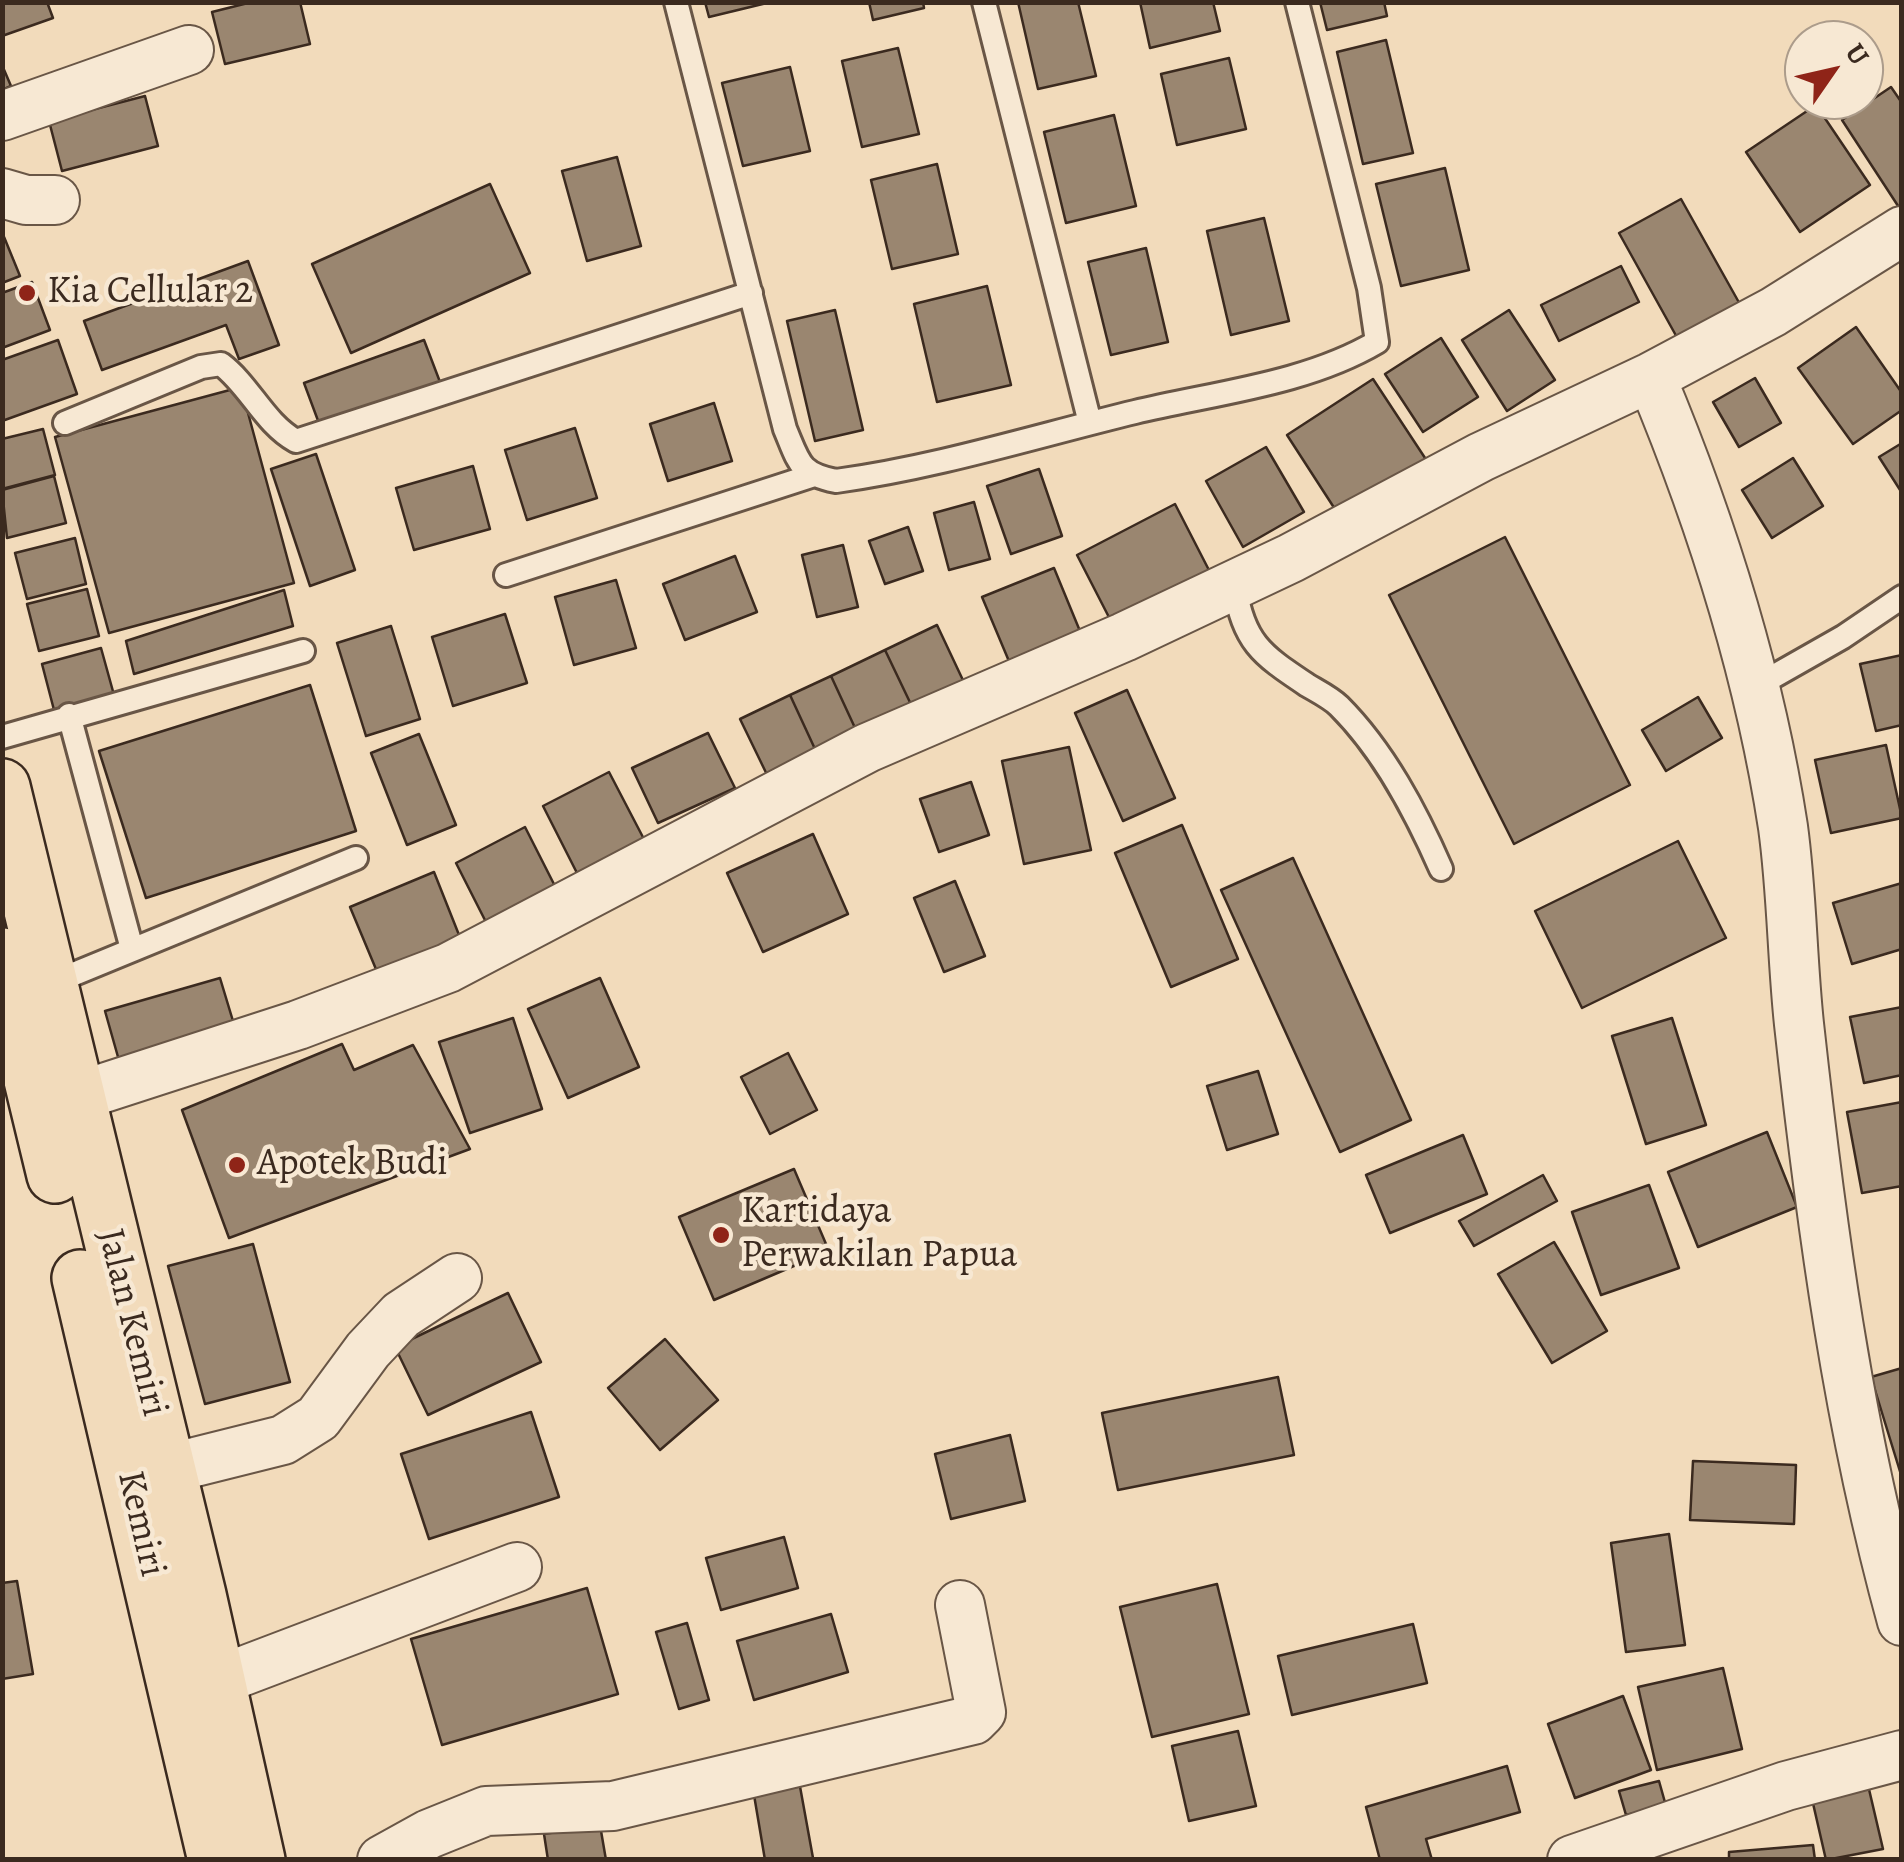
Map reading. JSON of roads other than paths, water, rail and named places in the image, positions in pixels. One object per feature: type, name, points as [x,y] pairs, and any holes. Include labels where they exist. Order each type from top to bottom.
[{"type":"highway","name":"Jalan Kemiri","points":[[2,788],[52,983],[57,1103],[167,1469],[257,1860]]},
{"type":"highway","name":"Kemiri","points":[[3,960],[57,1103],[216,1860]]},
{"type":"street","points":[[2,116],[190,50]]},
{"type":"street","points":[[2,193],[26,200],[55,200]]},
{"type":"street","points":[[57,1103],[402,988],[867,748],[1234,585],[1480,457],[1652,378],[1774,312],[1902,230]]},
{"type":"street","points":[[1652,378],[1725,571],[1756,687],[1783,828],[1796,991],[1824,1230],[1892,1552],[1902,1621]]},
{"type":"street","points":[[167,1469],[283,1440],[318,1418],[368,1350],[401,1315],[457,1278]]},
{"type":"street","points":[[217,1681],[518,1568]]},
{"type":"street","points":[[382,1860],[429,1834],[486,1811],[613,1806],[973,1720],[982,1712],[980,1689],[960,1604]]},
{"type":"street","points":[[1572,1860],[1786,1786],[1902,1755]]},
{"type":"lane","points":[[676,2],[784,429],[799,462],[811,476]]},
{"type":"lane","points":[[984,2],[1090,423]]},
{"type":"lane","points":[[506,574],[811,476],[836,481],[872,476],[1285,378],[1358,354],[1377,342],[1370,288],[1297,2]]},
{"type":"lane","points":[[65,423],[201,367],[221,364],[235,374],[280,432],[296,441],[752,293]]},
{"type":"lane","points":[[1234,585],[1242,626],[1263,656],[1338,704],[1387,769],[1419,820],[1442,869]]},
{"type":"lane","points":[[1756,687],[1843,637],[1902,597]]},
{"type":"lane","points":[[2,737],[303,651]]},
{"type":"lane","points":[[69,715],[132,949]]},
{"type":"lane","points":[[52,983],[356,858]]},
{"type":"place","name":"Kia Cellular 2","points":[[27,293]]},
{"type":"place","name":"Apotek Budi","points":[[237,1165]]},
{"type":"place","name":"Kartidaya Perwakilan Papua","points":[[721,1235]]}]
